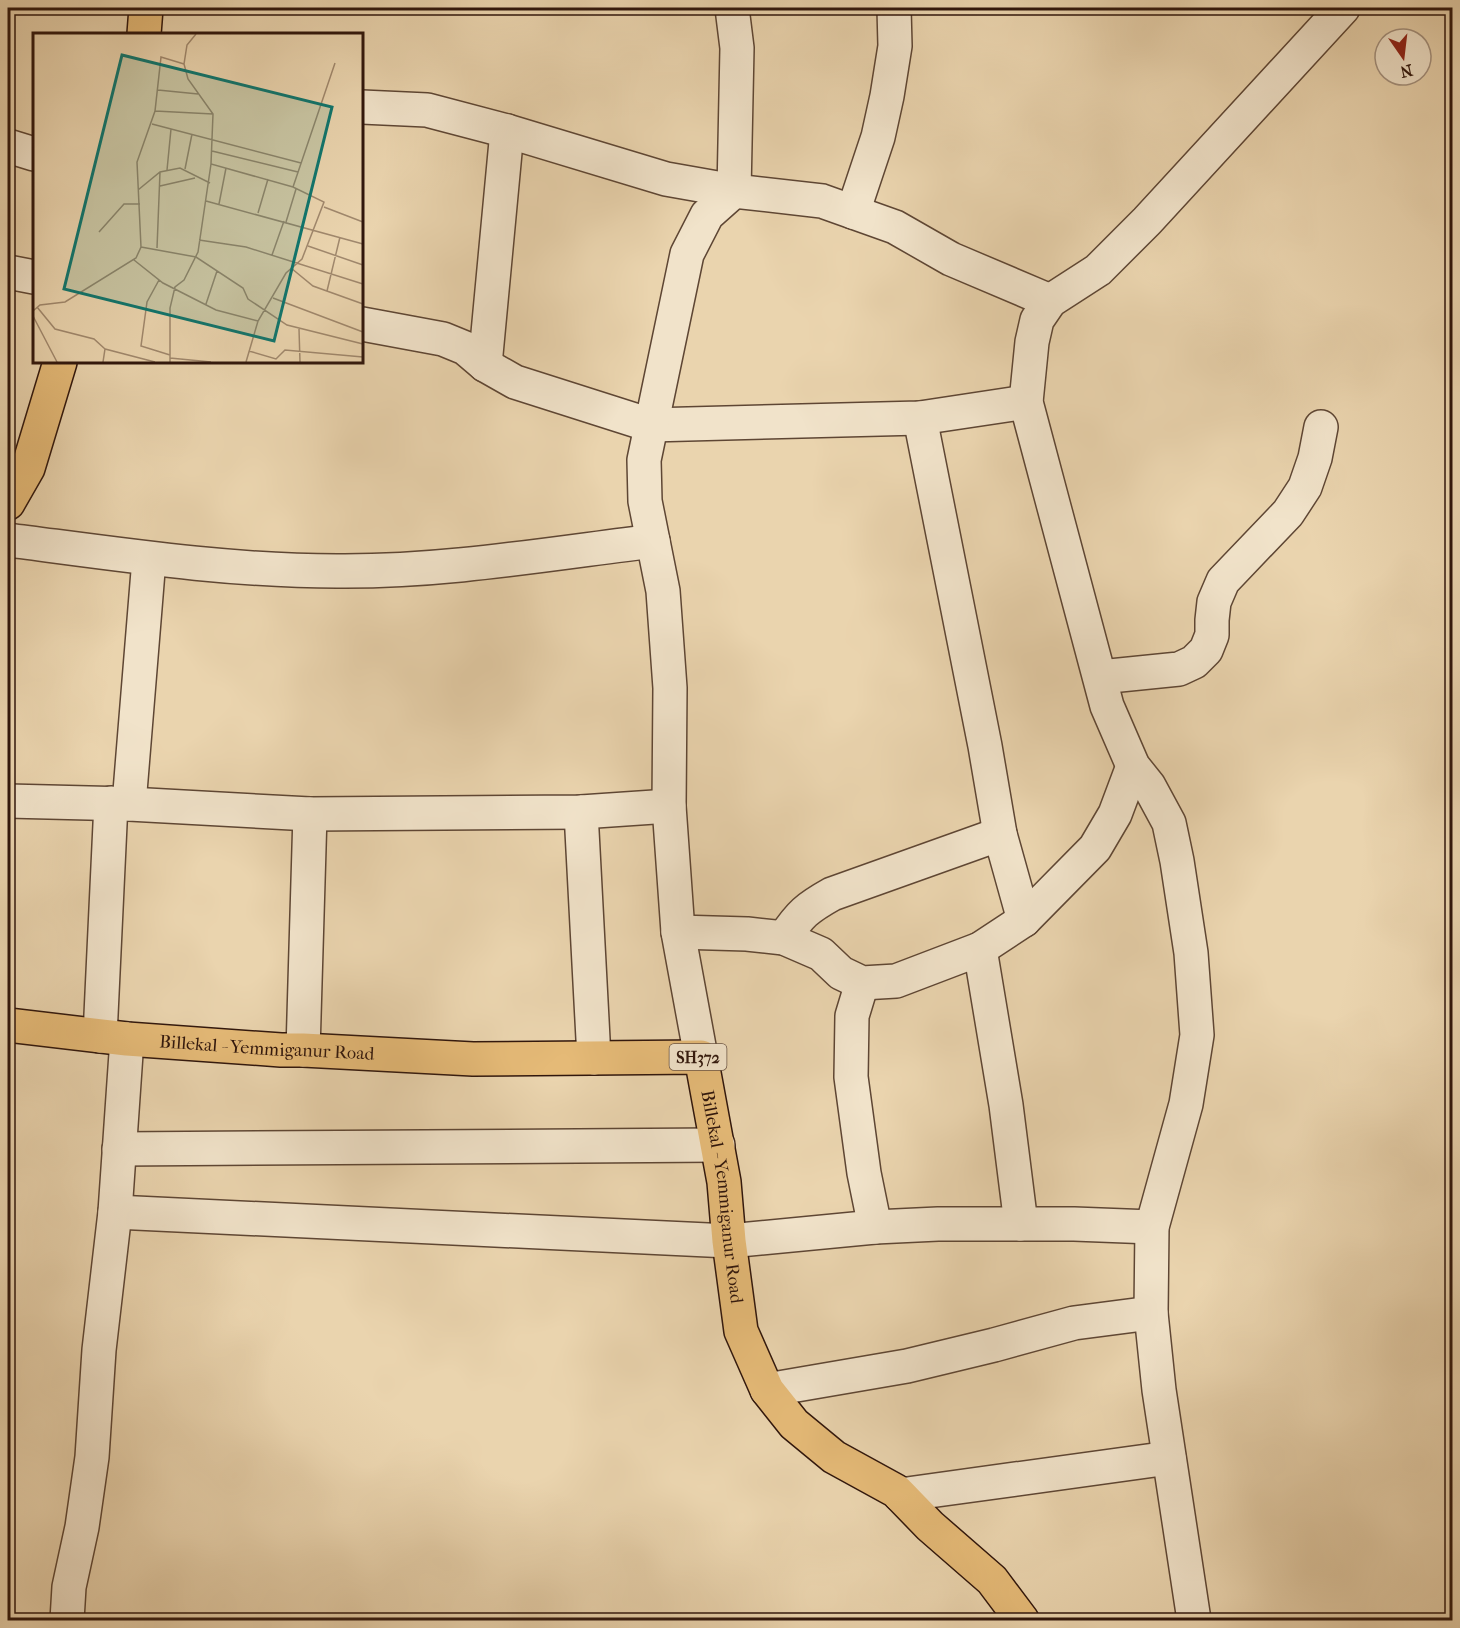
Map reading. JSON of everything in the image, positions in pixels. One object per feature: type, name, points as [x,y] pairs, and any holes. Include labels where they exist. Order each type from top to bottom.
[{"type":"main road","points":[[144,33],[146,8]]},
{"type":"main road","points":[[8,503],[28,468],[60,363]]},
{"type":"main road","name":"Billekal - Yemmiganur Road","points":[[8,1025],[114,1037],[281,1050],[473,1059],[701,1057],[724,1182],[741,1331],[767,1390],[794,1424],[834,1457],[896,1491],[930,1526],[992,1580],[1022,1620]]},
{"type":"street","points":[[701,1057],[678,932],[669,806],[670,688],[663,591],[645,501],[644,460],[687,254],[707,215],[734,191],[737,48],[732,8]]},
{"type":"street","points":[[853,212],[878,137],[887,96],[896,46],[894,8]]},
{"type":"street","points":[[1194,1620],[1159,1390],[1151,1312],[1152,1227],[1186,1104],[1197,1035],[1191,952],[1177,861],[1168,823],[1149,786],[1133,766],[1107,706],[1026,402],[1032,342],[1037,320],[1050,301],[1098,270],[1139,229],[1343,8]]},
{"type":"street","points":[[363,107],[427,110],[507,131],[666,179],[734,191],[822,201],[895,227],[951,259],[1050,301]]},
{"type":"street","points":[[485,365],[507,131]]},
{"type":"street","points":[[8,146],[33,154]]},
{"type":"street","points":[[8,272],[33,277]]},
{"type":"street","points":[[363,324],[443,339],[465,348],[485,365],[515,382],[650,425],[920,418],[1026,402]]},
{"type":"street","points":[[920,418],[985,746],[1000,834],[1024,920]]},
{"type":"street","points":[[1100,677],[1179,669],[1194,662],[1206,651],[1212,635],[1214,602],[1223,581],[1288,513],[1305,487],[1315,458],[1321,427]]},
{"type":"street","points":[[8,540],[149,559],[337,572],[440,568],[653,541]]},
{"type":"street","points":[[68,1620],[69,1587],[82,1527],[92,1457],[99,1350],[115,1212],[119,1149],[114,1037],[120,804],[149,559]]},
{"type":"street","points":[[678,932],[747,934],[784,938],[821,954],[841,972],[862,983],[896,981],[980,949],[1024,920],[1095,848],[1115,813],[1133,766]]},
{"type":"street","points":[[8,801],[120,804],[310,814],[581,812],[669,806]]},
{"type":"street","points":[[581,812],[594,1058]]},
{"type":"street","points":[[303,1050],[310,814]]},
{"type":"street","points":[[784,938],[797,918],[810,906],[832,894],[1000,834]]},
{"type":"street","points":[[980,949],[1006,1105],[1021,1224]]},
{"type":"street","points":[[862,983],[852,1016],[851,1077],[864,1173],[875,1227]]},
{"type":"street","points":[[119,1149],[718,1145]]},
{"type":"street","points":[[115,1212],[729,1241],[875,1227],[938,1224],[1074,1224],[1152,1227]]},
{"type":"street","points":[[767,1390],[907,1366],[1074,1323],[1151,1312]]},
{"type":"street","points":[[900,1495],[1169,1458]]}]
